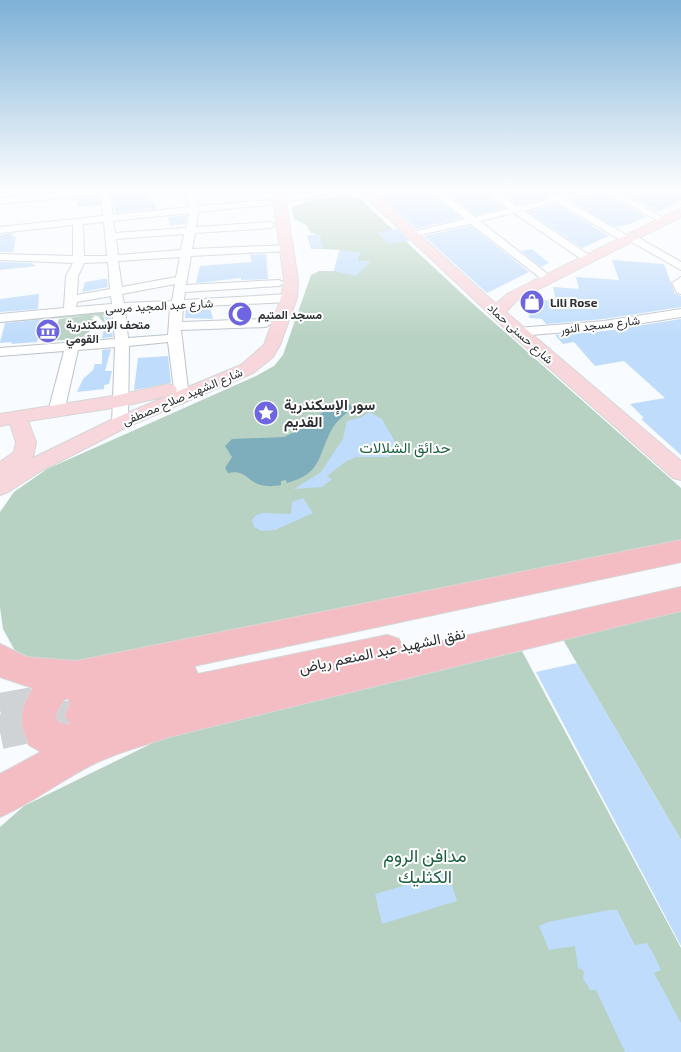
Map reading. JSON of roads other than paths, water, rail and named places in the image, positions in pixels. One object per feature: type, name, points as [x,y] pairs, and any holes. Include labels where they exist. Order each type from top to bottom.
[{"type":"highway","points":[[0,797],[26,780],[84,708],[681,551]]},
{"type":"highway","name":"نفق الشهيد عبد المنعم رياض","points":[[84,708],[681,565]]},
{"type":"highway","name":"نفق الشهيد عبد المنعم رياض","points":[[84,708],[681,584]]},
{"type":"highway","points":[[0,659],[24,671],[49,676],[84,708],[169,720],[681,599]]},
{"type":"main road","name":"شارع الشهيد صلاح مصطفى","points":[[277,239],[281,249]]},
{"type":"main road","name":"شارع الشهيد صلاح مصطفى","points":[[8,419],[181,391],[247,369],[259,360],[272,345],[281,293],[280,239]]},
{"type":"main road","name":"شارع حسنى حماد","points":[[417,239],[518,332],[681,473]]},
{"type":"main road","points":[[497,312],[512,297],[626,239]]},
{"type":"main road","name":"شارع الشهيد صلاح مصطفى","points":[[0,486],[31,467],[181,391],[243,355],[257,342],[281,293]]},
{"type":"main road","points":[[0,471],[17,462],[26,451],[27,441],[8,419]]},
{"type":"street","points":[[78,239],[79,260],[72,276],[70,306],[117,291],[181,284],[281,293]]},
{"type":"street","points":[[110,239],[122,343],[119,401],[120,422]]},
{"type":"street","points":[[181,391],[175,332],[177,304],[188,239]]},
{"type":"street","points":[[496,239],[548,279]]},
{"type":"street","points":[[560,239],[588,258]]},
{"type":"street","points":[[630,239],[681,267]]},
{"type":"street","points":[[0,258],[22,256],[79,260],[186,252],[281,249]]},
{"type":"street","points":[[681,280],[678,283],[681,290]]},
{"type":"street","name":"شارع عبد المجيد مرسى","points":[[0,318],[70,306],[119,307],[177,304],[281,293]]},
{"type":"street","name":"شارع مسجد النور","points":[[518,332],[604,325],[681,312]]},
{"type":"street","points":[[0,352],[122,343],[175,332],[266,324]]},
{"type":"street","points":[[56,412],[72,347]]},
{"type":"water","points":[[348,403],[353,407],[334,426],[313,469],[299,479],[287,483],[286,480],[281,481],[281,485],[264,486],[242,474],[228,473],[225,468],[232,457],[225,446],[232,439],[284,437],[305,427],[328,408]]},
{"type":"tunnel","points":[[0,710],[61,699]]},
{"type":"tunnel","points":[[0,732],[83,715]]},
{"type":"place","name":"Lili Rose","points":[[532,302]]},
{"type":"place","name":"مسجد المتيم","points":[[240,314]]},
{"type":"place","name":"متحف الإسكندرية القومي","points":[[48,331]]},
{"type":"place","name":"سور الإسكندرية القديم","points":[[266,413]]},
{"type":"park label","name":"حدائق الشلالات","points":[[405,447]]},
{"type":"park label","name":"مدافن الروم الكثليك","points":[[425,865]]}]
